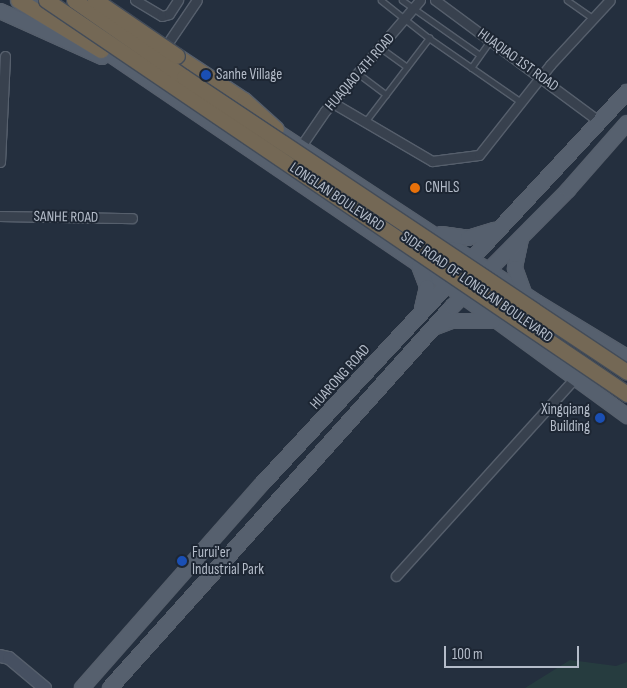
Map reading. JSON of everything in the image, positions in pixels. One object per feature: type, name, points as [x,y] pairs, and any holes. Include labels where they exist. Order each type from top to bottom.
[{"type":"highway","points":[[18,0],[101,50]]},
{"type":"highway","name":"LONGLAN BOULEVARD","points":[[46,0],[627,394]]},
{"type":"highway","name":"LONGLAN BOULEVARD","points":[[74,0],[627,372]]},
{"type":"highway","points":[[95,0],[244,100],[276,129]]},
{"type":"main road","name":"SIDE ROAD OF LONGLAN BOULEVARD","points":[[34,0],[101,50],[155,84],[417,264],[627,416]]},
{"type":"main road","name":"SIDE ROAD OF LONGLAN BOULEVARD","points":[[70,0],[157,61],[232,109],[276,129],[532,299],[627,358]]},
{"type":"main road","points":[[0,11],[138,73],[157,61]]},
{"type":"main road","points":[[155,84],[157,61]]},
{"type":"main road","name":"HUARONG ROAD","points":[[82,688],[261,485],[627,92]]},
{"type":"main road","points":[[110,688],[461,297],[523,236],[627,123]]},
{"type":"main road","points":[[421,313],[427,287],[417,264],[424,263],[437,255],[440,249],[435,233],[468,238],[500,227]]},
{"type":"main road","points":[[514,333],[509,323],[511,310],[523,301],[532,299],[515,268],[523,236]]},
{"type":"main road","points":[[431,331],[452,321],[478,319],[497,322]]},
{"type":"street","points":[[135,0],[162,16],[169,14],[178,0]]},
{"type":"street","points":[[157,61],[196,0]]},
{"type":"street","name":"HUAQIAO 4TH ROAD","points":[[301,146],[333,103],[420,0]]},
{"type":"street","name":"HUAQIAO 1ST ROAD","points":[[435,0],[600,122]]},
{"type":"street","points":[[333,103],[424,158],[440,162],[479,155],[541,77],[610,0]]},
{"type":"street","points":[[0,162],[5,56]]},
{"type":"street","name":"SANHE ROAD","points":[[0,216],[132,218]]},
{"type":"street","points":[[396,576],[575,378]]},
{"type":"street","points":[[0,656],[9,658],[45,688]]},
{"type":"lane","points":[[382,0],[428,38],[521,102]]},
{"type":"lane","points":[[402,0],[480,55]]},
{"type":"lane","points":[[567,0],[593,18]]},
{"type":"lane","points":[[365,122],[428,38]]},
{"type":"lane","points":[[471,68],[490,41]]},
{"type":"lane","points":[[381,48],[407,66]]},
{"type":"lane","points":[[359,74],[386,94]]},
{"type":"green space","points":[[570,660],[616,666],[627,662],[627,688],[525,688]]},
{"type":"place","name":"Sanhe Village","points":[[206,75]]},
{"type":"place","name":"CNHLS","points":[[415,188]]},
{"type":"place","name":"Xingqiang Building","points":[[600,418]]},
{"type":"place","name":"Furui'er Industrial Park","points":[[182,561]]}]
